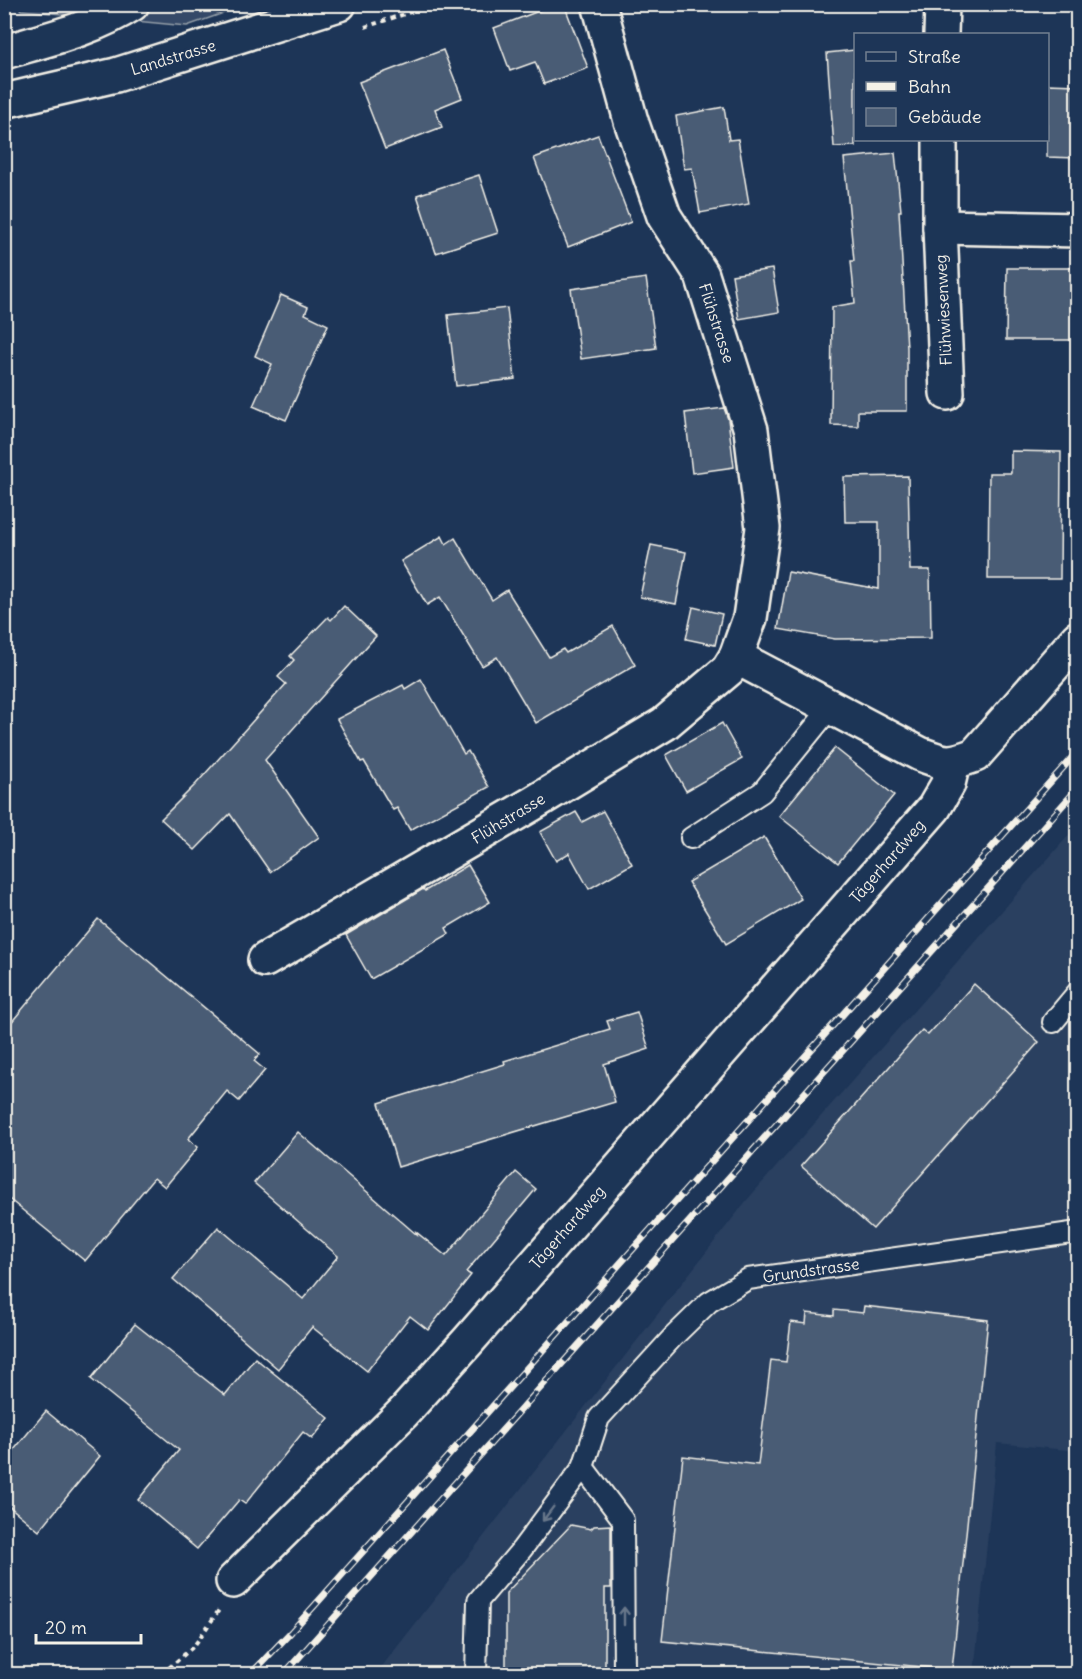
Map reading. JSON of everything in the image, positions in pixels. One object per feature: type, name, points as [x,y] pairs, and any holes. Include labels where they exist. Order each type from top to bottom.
[{"type":"street","points":[[4,52],[68,34],[113,16],[132,4]]},
{"type":"street","name":"Landstrasse","points":[[4,101],[116,75],[339,4]]},
{"type":"street","name":"Flühstrasse","points":[[265,960],[664,724],[728,670],[736,657],[750,618],[763,528],[751,430],[702,275],[664,216],[631,122],[599,4]]},
{"type":"street","points":[[941,33],[942,4]]},
{"type":"street","name":"Flühwiesenweg","points":[[940,141],[940,227],[947,393]]},
{"type":"street","points":[[940,227],[1077,230]]},
{"type":"street","points":[[736,657],[920,754],[938,761],[952,763],[975,755],[1077,638]]},
{"type":"street","name":"Tägerhardweg","points":[[233,1581],[404,1413],[934,808],[948,784],[952,763]]},
{"type":"lane","points":[[691,838],[762,792],[831,707]]},
{"type":"lane","points":[[1053,1022],[1077,992]]},
{"type":"lane","name":"Grundstrasse","points":[[583,1467],[599,1419],[673,1337],[709,1302],[748,1279],[1077,1232]]},
{"type":"lane","points":[[476,1674],[478,1601],[522,1550],[583,1467],[623,1520],[624,1674]]},
{"type":"path","points":[[162,1674],[194,1646],[222,1606],[233,1581]]},
{"type":"shaded area","points":[[17,5],[246,5],[187,26],[21,10]]},
{"type":"shaded area","points":[[1077,826],[1077,1451],[997,1443],[974,1674],[376,1674],[747,1200]]},
{"type":"building","points":[[557,4],[564,4],[588,68],[544,84],[535,62],[510,71],[494,28]]},
{"type":"building","points":[[443,50],[462,98],[435,109],[442,127],[385,149],[359,82]]},
{"type":"building","points":[[854,50],[855,146],[834,147],[827,53]]},
{"type":"building","points":[[1049,84],[1077,85],[1077,158],[1047,157]]},
{"type":"building","points":[[724,107],[729,140],[738,139],[749,204],[700,213],[692,168],[684,169],[676,116]]},
{"type":"building","points":[[598,135],[631,222],[568,247],[534,158]]},
{"type":"building","points":[[895,153],[901,211],[899,211],[907,348],[907,411],[858,411],[858,426],[831,425],[832,307],[855,303],[851,261],[854,261],[844,158]]},
{"type":"building","points":[[479,175],[498,233],[436,253],[417,195]]},
{"type":"building","points":[[1007,268],[1077,268],[1077,340],[1006,340]]},
{"type":"building","points":[[772,269],[779,312],[739,319],[732,275]]},
{"type":"building","points":[[646,278],[656,348],[581,359],[571,289]]},
{"type":"building","points":[[281,295],[308,307],[305,314],[328,325],[286,420],[253,406],[272,364],[255,356]]},
{"type":"building","points":[[507,308],[515,379],[456,386],[448,315]]},
{"type":"building","points":[[724,408],[728,419],[734,467],[692,473],[685,413]]},
{"type":"building","points":[[1011,451],[1061,452],[1060,579],[988,579],[989,473],[1011,473]]},
{"type":"building","points":[[908,476],[910,570],[930,570],[931,638],[835,639],[778,629],[788,572],[879,589],[879,522],[845,522],[844,477]]},
{"type":"building","points":[[442,536],[446,544],[455,538],[492,600],[507,590],[549,657],[563,649],[566,653],[613,626],[635,665],[536,723],[497,657],[482,666],[440,597],[427,605],[401,561]]},
{"type":"building","points":[[651,545],[686,552],[676,604],[640,597]]},
{"type":"building","points":[[344,606],[376,636],[265,760],[319,837],[270,872],[230,814],[195,850],[161,819],[196,784],[286,684],[278,677],[294,660],[290,656],[328,617],[331,620]]},
{"type":"building","points":[[693,607],[722,614],[715,645],[686,639]]},
{"type":"building","points":[[421,679],[464,754],[468,751],[489,787],[410,830],[397,808],[393,810],[364,761],[361,762],[337,719],[403,685],[405,689]]},
{"type":"building","points":[[722,723],[742,759],[686,791],[666,755]]},
{"type":"building","points":[[835,748],[894,795],[838,863],[779,816]]},
{"type":"building","points":[[603,811],[632,864],[589,889],[569,853],[556,861],[540,832],[576,812],[582,822]]},
{"type":"building","points":[[764,837],[801,899],[726,944],[688,882]]},
{"type":"building","points":[[468,865],[490,902],[446,928],[449,934],[371,979],[346,935]]},
{"type":"building","points":[[98,919],[260,1054],[254,1061],[265,1070],[239,1101],[227,1091],[188,1139],[198,1147],[165,1187],[154,1178],[85,1261],[4,1195],[4,1031]]},
{"type":"building","points":[[974,984],[1039,1042],[873,1229],[801,1166],[922,1030],[928,1035]]},
{"type":"building","points":[[637,1012],[649,1049],[604,1064],[615,1102],[398,1167],[379,1103],[505,1064],[504,1061],[610,1029],[607,1021]]},
{"type":"building","points":[[298,1132],[417,1235],[416,1232],[446,1256],[516,1172],[536,1189],[466,1272],[471,1275],[428,1330],[410,1316],[367,1371],[312,1327],[278,1369],[173,1279],[218,1227],[303,1299],[338,1256],[254,1183]]},
{"type":"building","points":[[864,1306],[988,1320],[952,1670],[662,1641],[683,1456],[758,1465],[771,1360],[786,1362],[791,1322],[806,1324],[807,1313],[834,1316],[834,1310],[863,1313]]},
{"type":"building","points":[[135,1324],[225,1395],[255,1358],[329,1418],[312,1439],[303,1432],[245,1504],[239,1500],[197,1549],[138,1500],[179,1450],[91,1379]]},
{"type":"building","points":[[46,1411],[100,1456],[39,1531],[4,1502],[4,1462]]},
{"type":"building","points":[[571,1525],[591,1529],[594,1526],[611,1525],[611,1588],[605,1588],[605,1674],[506,1674],[506,1593]]},
{"type":"railway","points":[[251,1674],[1078,751]]},
{"type":"railway","points":[[284,1674],[1078,788]]}]
